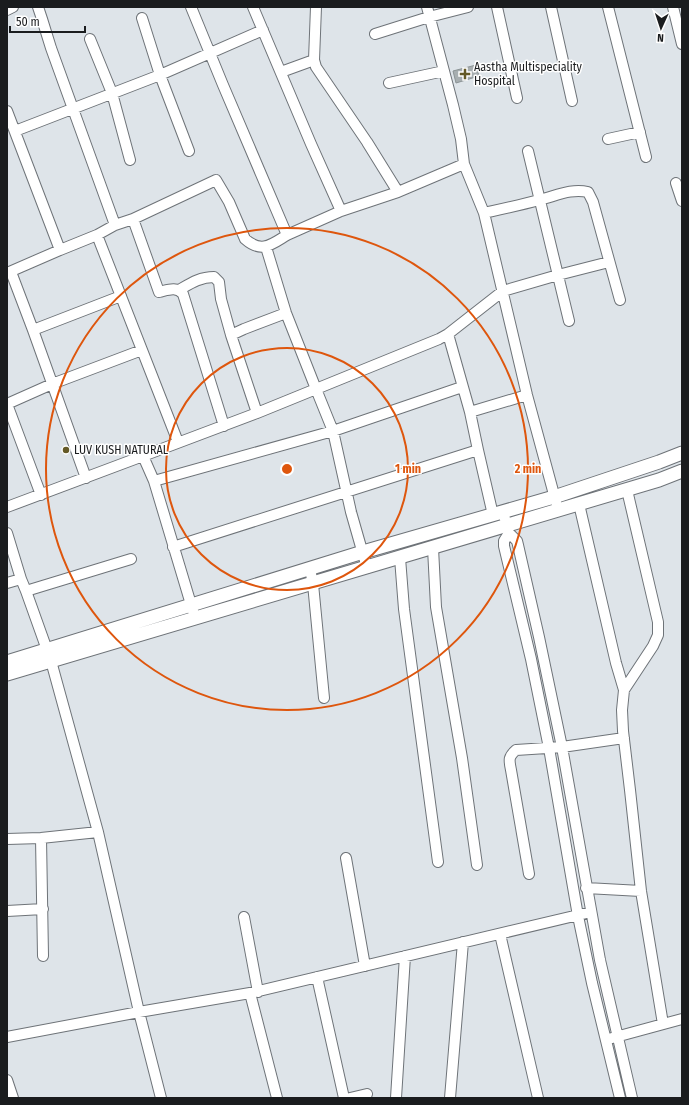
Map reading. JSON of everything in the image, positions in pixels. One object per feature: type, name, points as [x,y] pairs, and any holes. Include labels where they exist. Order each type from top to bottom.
[{"type":"main road","points":[[7,674],[49,655],[192,606],[363,552],[554,497],[659,462],[682,452]]},
{"type":"main road","points":[[7,662],[49,655],[196,618],[433,548],[508,529],[558,510],[628,490],[682,471]]},
{"type":"street","points":[[7,10],[13,7]]},
{"type":"street","points":[[38,7],[51,48],[115,225]]},
{"type":"street","points":[[191,7],[287,235]]},
{"type":"street","points":[[254,7],[340,211]]},
{"type":"street","points":[[316,7],[314,60],[319,74],[367,142],[398,192]]},
{"type":"street","points":[[375,34],[428,12],[468,7]]},
{"type":"street","points":[[497,7],[517,98]]},
{"type":"street","points":[[551,7],[572,101]]},
{"type":"street","points":[[608,7],[646,157]]},
{"type":"street","points":[[673,7],[682,44]]},
{"type":"street","points":[[428,12],[453,105],[464,164],[484,213],[527,395],[558,510]]},
{"type":"street","points":[[142,18],[160,75],[189,151]]},
{"type":"street","points":[[15,131],[160,75],[263,30]]},
{"type":"street","points":[[90,39],[112,93],[130,160]]},
{"type":"street","points":[[281,72],[314,60]]},
{"type":"street","points":[[389,83],[444,71]]},
{"type":"street","points":[[7,111],[60,250]]},
{"type":"street","points":[[608,138],[640,132]]},
{"type":"street","points":[[528,151],[569,321]]},
{"type":"street","points":[[86,478],[34,330],[9,273],[97,235],[115,225],[133,219],[216,180],[229,202],[245,239],[249,243],[256,246],[266,247],[287,235],[340,211],[398,192],[464,164]]},
{"type":"street","points":[[676,183],[682,201]]},
{"type":"street","points":[[484,213],[573,191],[581,190],[588,192],[593,202],[620,300]]},
{"type":"street","points":[[133,219],[159,292],[174,289],[179,290],[199,279],[208,277],[214,277],[218,282],[230,335],[257,413]]},
{"type":"street","points":[[97,235],[178,442]]},
{"type":"street","points":[[266,247],[286,313],[333,431],[350,512],[367,568]]},
{"type":"street","points":[[7,507],[224,426],[439,339],[448,334],[503,291],[558,274],[609,262]]},
{"type":"street","points":[[179,290],[182,294],[224,426]]},
{"type":"street","points":[[34,330],[120,296]]},
{"type":"street","points":[[230,335],[286,313]]},
{"type":"street","points":[[448,334],[470,412],[478,450],[498,513],[517,541],[518,545],[562,747],[600,960],[632,1098]]},
{"type":"street","points":[[41,495],[7,404],[52,384],[142,350]]},
{"type":"street","points":[[154,482],[333,431],[462,387]]},
{"type":"street","points":[[470,412],[527,395]]},
{"type":"street","points":[[173,546],[478,450]]},
{"type":"street","points":[[143,456],[154,482],[196,618]]},
{"type":"street","points":[[624,690],[653,646],[658,635],[658,622],[628,490]]},
{"type":"street","points":[[579,504],[616,663],[624,690],[622,710],[624,738],[641,891],[663,1024]]},
{"type":"street","points":[[508,529],[504,546],[531,659],[549,748],[578,916],[620,1098]]},
{"type":"street","points":[[7,532],[21,579],[49,655],[98,832],[139,1012],[161,1098]]},
{"type":"street","points":[[433,548],[436,607],[462,758],[477,865]]},
{"type":"street","points":[[400,558],[404,609],[438,862]]},
{"type":"street","points":[[26,591],[131,559]]},
{"type":"street","points":[[310,569],[313,584],[324,698]]},
{"type":"street","points":[[7,583],[21,579]]},
{"type":"street","points":[[529,874],[509,761],[511,754],[516,750],[562,747],[624,738]]},
{"type":"street","points":[[7,839],[41,838],[98,832]]},
{"type":"street","points":[[41,838],[43,956]]},
{"type":"street","points":[[346,858],[365,966]]},
{"type":"street","points":[[586,888],[641,891]]},
{"type":"street","points":[[7,911],[43,909]]},
{"type":"street","points":[[7,1037],[139,1012],[254,993],[591,912]]},
{"type":"street","points":[[244,917],[254,993],[277,1098]]},
{"type":"street","points":[[500,934],[538,1098]]},
{"type":"street","points":[[450,1098],[463,942]]},
{"type":"street","points":[[396,1098],[405,956]]},
{"type":"street","points":[[317,978],[344,1098]]},
{"type":"street","points":[[606,1039],[682,1019]]},
{"type":"street","points":[[7,1080],[13,1098]]},
{"type":"street","points":[[350,1098],[367,1094]]},
{"type":"building","points":[[476,65],[479,76],[456,83],[453,71]]},
{"type":"place","name":"Aastha Multispeciality Hospital","points":[[465,74]]},
{"type":"place","name":"LUV KUSH NATURAL","points":[[66,450]]}]
